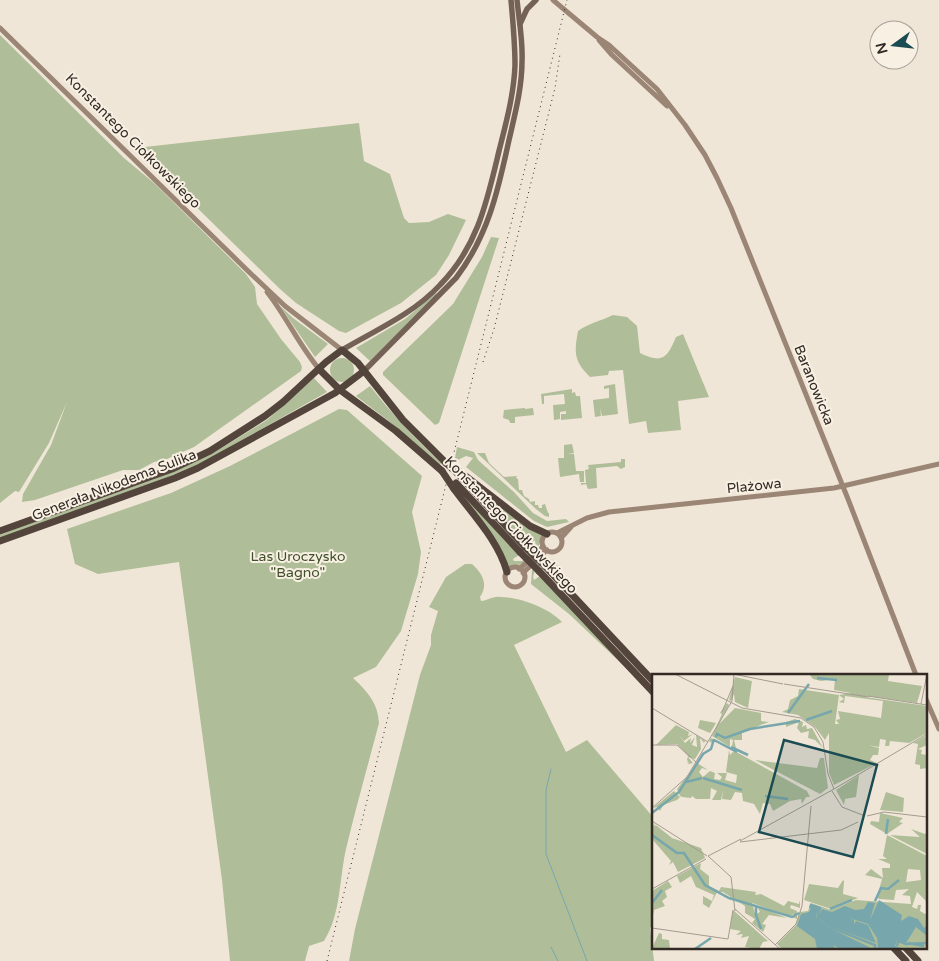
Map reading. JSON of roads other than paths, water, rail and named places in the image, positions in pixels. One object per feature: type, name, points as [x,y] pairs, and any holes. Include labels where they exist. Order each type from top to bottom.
[{"type":"highway","name":"Generała Nikodema Sulika","points":[[0,531],[159,474],[204,454],[234,438],[265,416],[342,350]]},
{"type":"highway","name":"Konstantego Ciołkowskiego","points":[[342,350],[358,364],[399,416],[459,473],[523,549],[652,680]]},
{"type":"highway","name":"Konstantego Ciołkowskiego","points":[[319,369],[340,390],[396,431],[441,470],[455,486],[523,549]]},
{"type":"highway","name":"Generała Nikodema Sulika","points":[[0,541],[183,474],[214,460],[340,390],[364,371]]},
{"type":"highway","points":[[459,473],[530,526],[547,534]]},
{"type":"highway","points":[[455,486],[496,546],[504,560],[507,572]]},
{"type":"highway","name":"Konstantego Ciołkowskiego","points":[[542,569],[652,691]]},
{"type":"highway","points":[[894,948],[906,961]]},
{"type":"highway","points":[[906,948],[918,961]]},
{"type":"main road","points":[[342,350],[397,319],[431,294],[456,266],[476,234],[490,188],[510,106],[515,52],[511,0]]},
{"type":"main road","points":[[364,371],[456,278],[470,258],[485,229],[494,201],[518,104],[522,60],[517,0]]},
{"type":"main road","points":[[520,24],[527,9],[536,0]]},
{"type":"street","name":"Baranowicka","points":[[553,0],[597,37],[612,55],[675,113],[695,140],[717,178],[843,486],[916,674]]},
{"type":"street","name":"Konstantego Ciołkowskiego","points":[[0,28],[285,306],[342,350]]},
{"type":"street","name":"Konstantego Ciołkowskiego","points":[[248,271],[273,300],[319,369]]},
{"type":"street","name":"Plażowa","points":[[557,533],[586,518],[609,512],[843,486],[939,464]]},
{"type":"street","name":"Plażowa","points":[[561,538],[571,527]]},
{"type":"street","points":[[557,533],[561,538],[562,545],[558,550],[552,552],[546,548],[543,539],[547,534],[557,533]]},
{"type":"street","points":[[521,571],[546,548]]},
{"type":"street","points":[[513,568],[521,571],[523,582],[515,587],[507,583],[505,577],[507,572],[513,568]]},
{"type":"street","points":[[926,699],[939,729]]},
{"type":"waterway","points":[[551,769],[546,790],[546,854],[587,961]]},
{"type":"waterway","points":[[551,947],[558,961]]},
{"type":"railway","points":[[327,961],[567,0]]},
{"type":"railway","points":[[483,362],[494,329],[555,88],[560,54]]},
{"type":"park label","name":"Las Uroczysko \"Bagno\"","points":[[298,564]]}]
